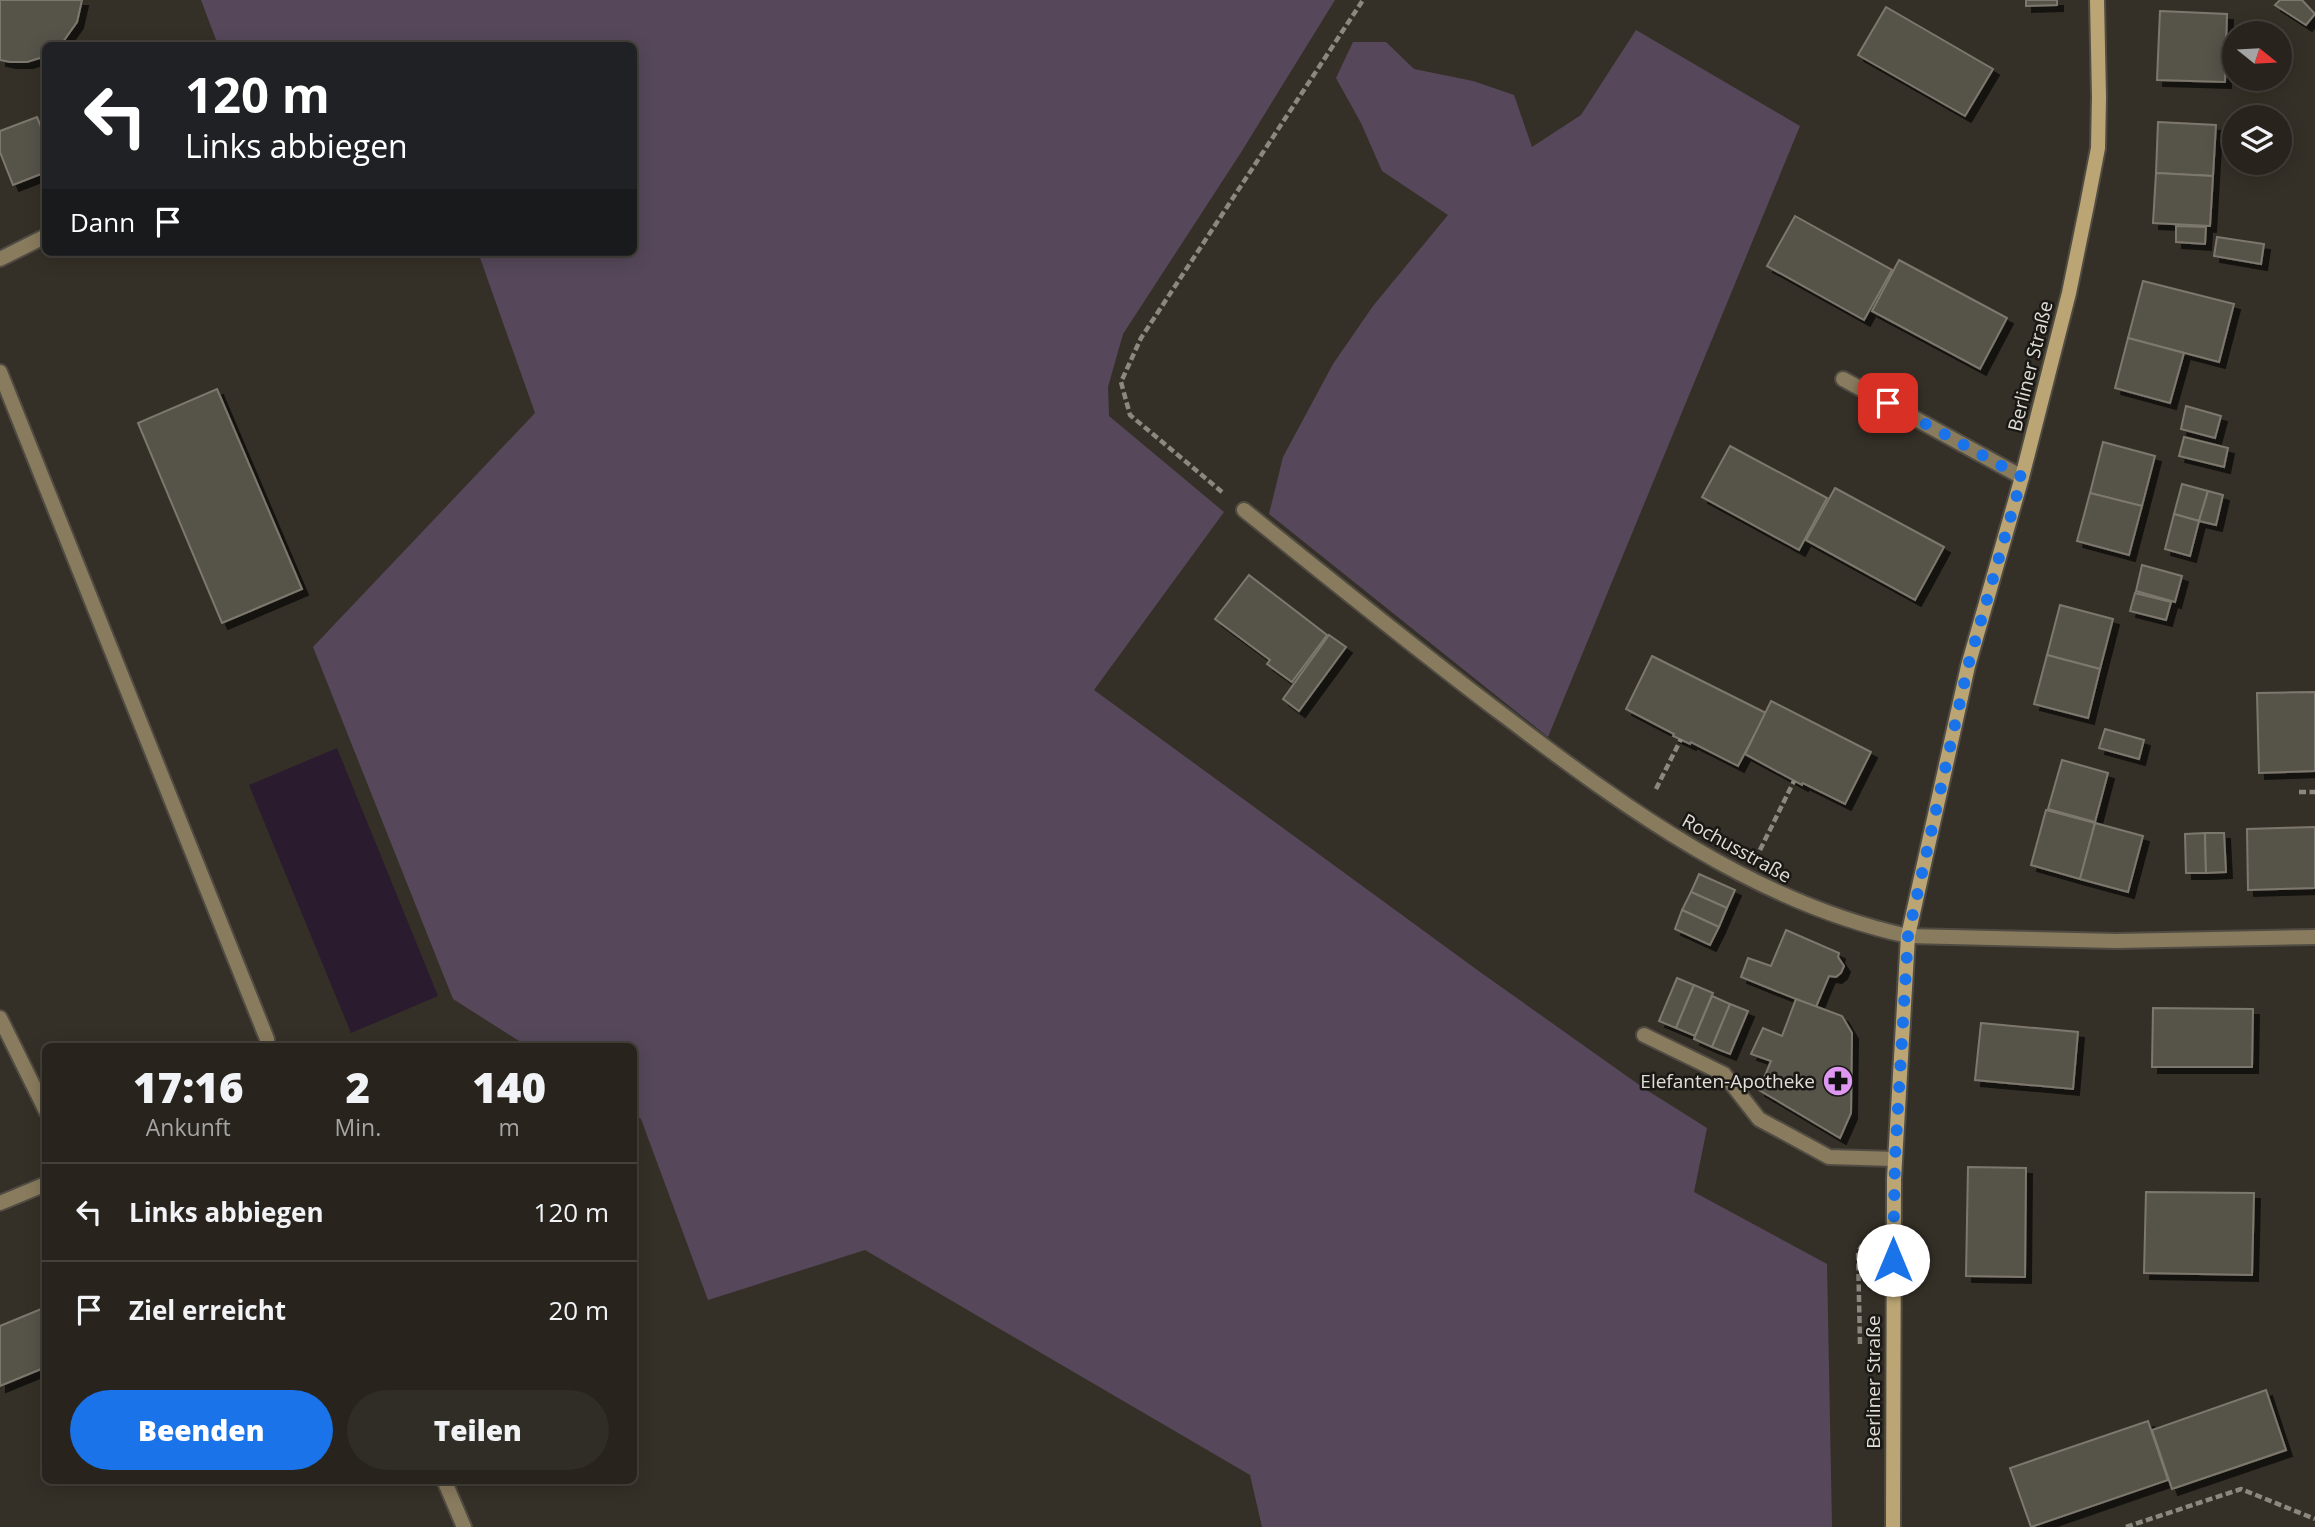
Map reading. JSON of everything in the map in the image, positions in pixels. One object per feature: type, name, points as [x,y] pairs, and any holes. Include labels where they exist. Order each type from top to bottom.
[{"type":"street","name":"Berliner Straße","points":[[1894,1527],[1895,1159],[1908,936],[1968,666],[2022,477],[2069,293],[2098,148],[2097,0]]},
{"type":"street","points":[[0,259],[42,238]]},
{"type":"street","points":[[0,372],[267,1043]]},
{"type":"street","points":[[1843,379],[2022,477]]},
{"type":"street","name":"Rochusstraße","points":[[1244,510],[1429,659],[1596,786],[1690,846],[1788,898],[1884,931],[1908,936],[2116,941],[2315,937]]},
{"type":"street","points":[[0,1018],[42,1103]]},
{"type":"street","points":[[1644,1035],[1724,1074],[1759,1119],[1829,1157],[1895,1159]]},
{"type":"street","points":[[0,1203],[42,1186]]},
{"type":"street","points":[[446,1484],[464,1527]]},
{"type":"path","points":[[1244,510],[1130,415],[1121,382],[1141,338],[1363,0]]},
{"type":"path","points":[[1642,816],[1681,739]]},
{"type":"path","points":[[1747,877],[1794,781]]},
{"type":"path","points":[[2299,792],[2315,792]]},
{"type":"path","points":[[2126,1527],[2241,1489],[2315,1519]]},
{"type":"shaded area","points":[[201,0],[1335,0],[1240,154],[1123,334],[1108,387],[1109,416],[1224,512],[1094,690],[1480,972],[1645,1089],[1707,1128],[1694,1192],[1827,1264],[1832,1527],[1262,1527],[1250,1475],[865,1250],[708,1300],[641,1119],[637,1116],[637,1043],[522,1043],[453,999],[313,647],[535,413],[479,256],[637,256],[637,42],[217,42]]},
{"type":"shaded area","points":[[1636,30],[1800,126],[1548,737],[1269,514],[1283,457],[1333,364],[1373,306],[1448,215],[1382,171],[1361,123],[1336,78],[1353,42],[1386,42],[1414,69],[1473,81],[1514,95],[1532,147],[1581,115]]},
{"type":"shaded area","points":[[337,748],[438,996],[351,1033],[249,785]]},
{"type":"building","points":[[0,0],[82,0],[77,22],[63,42],[42,42],[42,57],[27,62],[0,60]]},
{"type":"building","points":[[2026,0],[2057,0],[2057,5],[2026,6]]},
{"type":"building","points":[[2280,0],[2302,0],[2315,14],[2306,25],[2275,5]]},
{"type":"building","points":[[1886,7],[1993,69],[1965,116],[1858,55]]},
{"type":"building","points":[[2160,11],[2227,14],[2227,21],[2222,21],[2222,82],[2157,80]]},
{"type":"building","points":[[37,117],[42,129],[42,174],[13,185],[0,152],[0,131]]},
{"type":"building","points":[[2158,122],[2216,125],[2213,176],[2156,173]]},
{"type":"building","points":[[2156,173],[2213,176],[2210,226],[2153,223]]},
{"type":"building","points":[[1795,216],[1892,270],[1864,320],[1767,266]]},
{"type":"building","points":[[2176,226],[2206,227],[2205,244],[2176,242]]},
{"type":"building","points":[[2217,237],[2264,244],[2261,264],[2214,256]]},
{"type":"building","points":[[1899,260],[2007,318],[1980,369],[1872,311]]},
{"type":"building","points":[[2143,281],[2234,304],[2219,362],[2128,338]]},
{"type":"building","points":[[2128,338],[2184,353],[2170,403],[2115,388]]},
{"type":"building","points":[[217,389],[302,589],[222,623],[138,423]]},
{"type":"building","points":[[2186,406],[2221,416],[2215,438],[2181,429]]},
{"type":"building","points":[[2184,437],[2228,448],[2224,467],[2179,456]]},
{"type":"building","points":[[2103,442],[2155,456],[2142,506],[2090,493]]},
{"type":"building","points":[[1730,446],[1827,498],[1799,550],[1702,497]]},
{"type":"building","points":[[2182,484],[2208,491],[2199,521],[2174,514]]},
{"type":"building","points":[[1835,488],[1944,547],[1915,600],[1806,540]]},
{"type":"building","points":[[2208,491],[2223,495],[2216,525],[2199,521]]},
{"type":"building","points":[[2090,493],[2142,506],[2129,555],[2077,541]]},
{"type":"building","points":[[2174,514],[2199,521],[2190,556],[2165,549]]},
{"type":"building","points":[[2142,565],[2182,576],[2175,602],[2136,591]]},
{"type":"building","points":[[1249,575],[1327,635],[1292,682],[1267,664],[1270,660],[1215,619]]},
{"type":"building","points":[[2135,593],[2171,602],[2166,620],[2130,611]]},
{"type":"building","points":[[2060,605],[2113,619],[2100,669],[2047,655]]},
{"type":"building","points":[[1329,635],[1346,647],[1299,711],[1283,699]]},
{"type":"building","points":[[2047,655],[2100,669],[2088,718],[2034,704]]},
{"type":"building","points":[[1652,656],[1766,713],[1738,766],[1673,736],[1674,734],[1626,709]]},
{"type":"building","points":[[2315,692],[2315,771],[2259,773],[2257,693]]},
{"type":"building","points":[[1771,701],[1871,752],[1845,804],[1803,783],[1802,785],[1745,754]]},
{"type":"building","points":[[2105,729],[2144,740],[2139,759],[2099,748]]},
{"type":"building","points":[[2062,760],[2108,773],[2095,822],[2048,809]]},
{"type":"building","points":[[2046,810],[2095,823],[2080,879],[2031,865]]},
{"type":"building","points":[[2095,823],[2143,836],[2128,892],[2080,879]]},
{"type":"building","points":[[2315,827],[2315,888],[2248,890],[2247,829]]},
{"type":"building","points":[[2205,833],[2206,873],[2186,873],[2185,834]]},
{"type":"building","points":[[2205,833],[2224,833],[2226,872],[2206,873]]},
{"type":"building","points":[[1699,874],[1735,890],[1727,908],[1691,892]]},
{"type":"building","points":[[1691,892],[1727,908],[1719,927],[1682,910]]},
{"type":"building","points":[[1682,910],[1719,927],[1710,945],[1675,929]]},
{"type":"building","points":[[1786,930],[1839,953],[1838,957],[1844,966],[1836,977],[1829,976],[1816,1007],[1741,977],[1748,958],[1771,966]]},
{"type":"building","points":[[1677,978],[1694,985],[1676,1028],[1659,1021]]},
{"type":"building","points":[[1694,985],[1713,993],[1695,1036],[1676,1028]]},
{"type":"building","points":[[1712,996],[1730,1004],[1712,1047],[1694,1039]]},
{"type":"building","points":[[1796,999],[1842,1016],[1852,1033],[1851,1113],[1840,1138],[1759,1090],[1771,1061],[1751,1054],[1763,1028],[1782,1036]]},
{"type":"building","points":[[1730,1004],[1748,1011],[1730,1054],[1712,1047]]},
{"type":"building","points":[[2153,1008],[2253,1009],[2252,1067],[2152,1067]]},
{"type":"building","points":[[1981,1023],[2078,1032],[2073,1089],[1975,1080]]},
{"type":"building","points":[[1968,1167],[2026,1168],[2025,1277],[1966,1276]]},
{"type":"building","points":[[2146,1192],[2254,1193],[2252,1275],[2144,1273]]},
{"type":"building","points":[[42,1309],[42,1369],[0,1386],[0,1326]]},
{"type":"building","points":[[2266,1390],[2286,1450],[2172,1489],[2152,1430]]},
{"type":"building","points":[[2148,1421],[2168,1480],[2031,1527],[2010,1468]]},
{"type":"place","name":"Elefanten-Apotheke","points":[[1838,1081]]},
{"type":"route","points":[[1888,403],[2022,477],[1968,666],[1908,936],[1895,1159],[1893,1260]]}]
